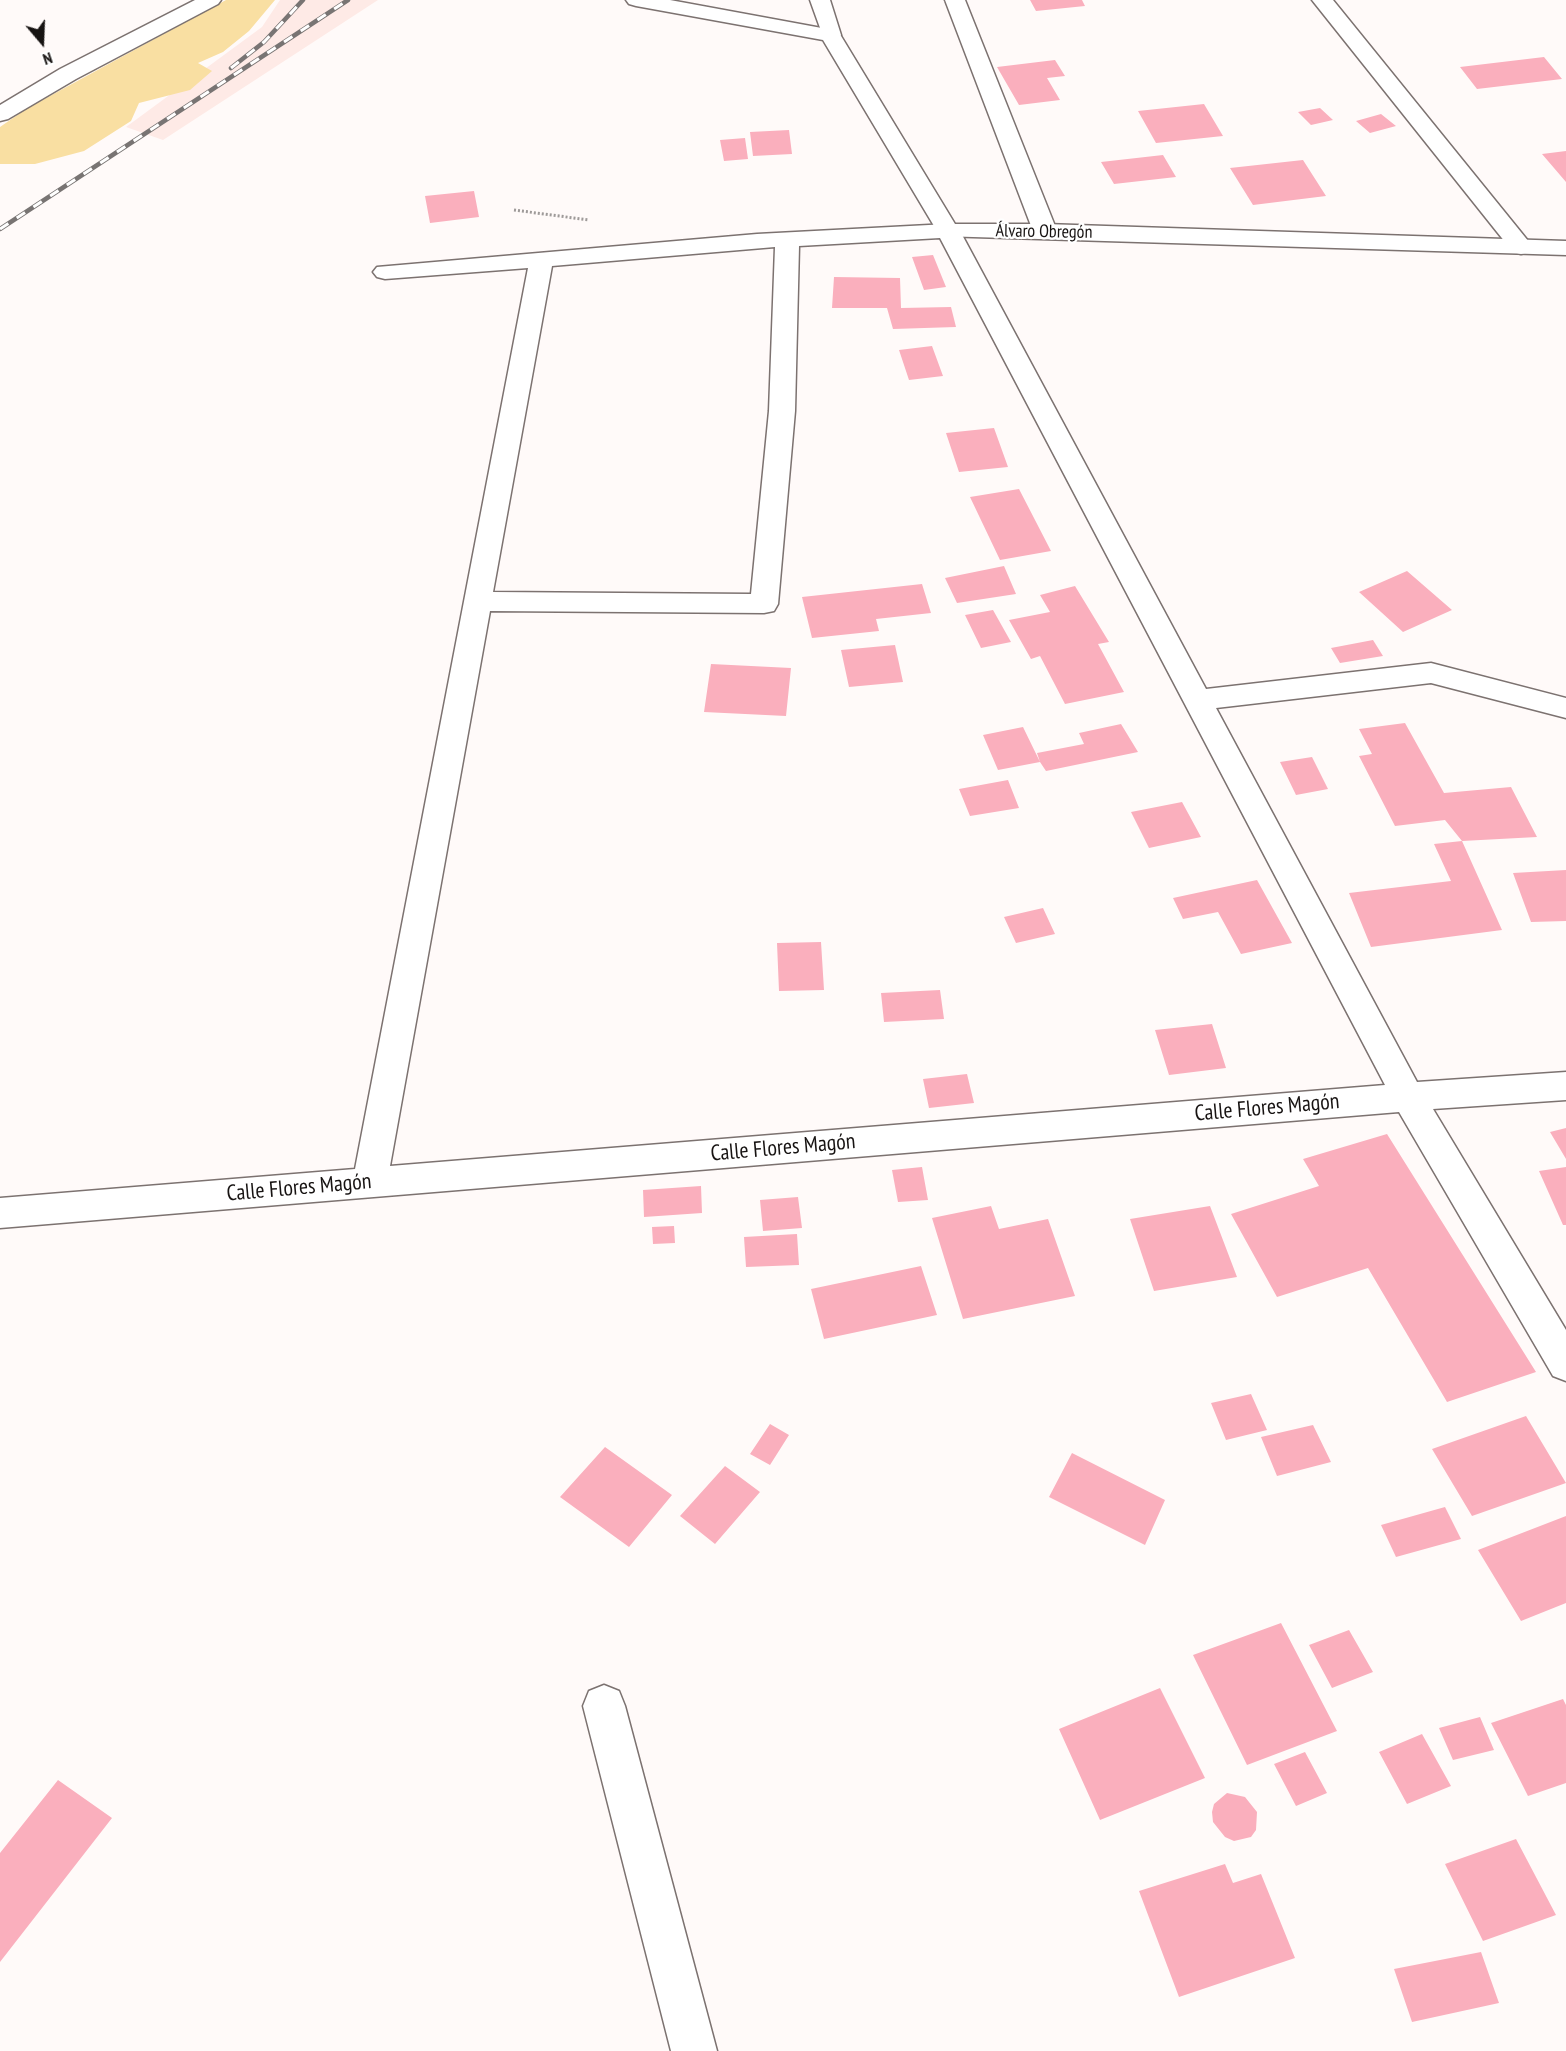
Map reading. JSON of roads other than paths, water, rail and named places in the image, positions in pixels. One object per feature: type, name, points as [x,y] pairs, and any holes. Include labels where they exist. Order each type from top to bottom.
[{"type":"street","points":[[0,114],[68,74],[210,0]]},
{"type":"street","points":[[636,0],[831,35]]},
{"type":"street","points":[[820,0],[831,35],[948,231],[1408,1097],[1566,1364]]},
{"type":"street","points":[[955,0],[1045,231]]},
{"type":"street","points":[[1322,0],[1521,247]]},
{"type":"street","name":"Álvaro Obregón","points":[[385,272],[787,240],[948,231],[1045,231],[1566,248]]},
{"type":"street","points":[[478,601],[764,604],[782,411],[787,240]]},
{"type":"street","points":[[370,1182],[541,260]]},
{"type":"street","points":[[1196,700],[1431,673],[1566,708]]},
{"type":"street","name":"Calle Flores Magón","points":[[0,1213],[1408,1097],[1566,1086]]},
{"type":"street","points":[[604,1706],[694,2051]]},
{"type":"railway","points":[[231,68],[264,42],[303,0]]},
{"type":"railway","points":[[0,229],[348,0]]}]
